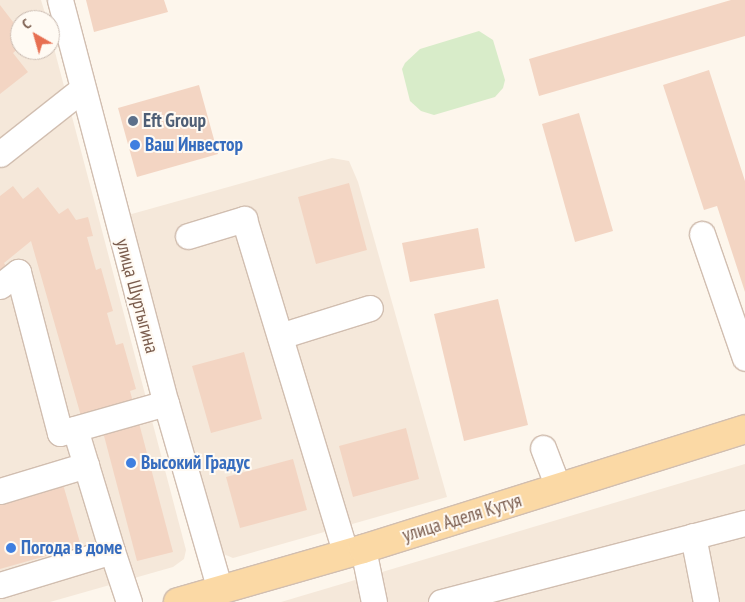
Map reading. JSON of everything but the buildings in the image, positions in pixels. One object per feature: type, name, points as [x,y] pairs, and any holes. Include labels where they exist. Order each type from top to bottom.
[{"type":"main road","name":"улица Аделя Кутуя","points":[[178,602],[354,551],[745,429]]},
{"type":"street","name":"улица Шуртыгина","points":[[60,0],[81,90],[166,403],[220,590]]},
{"type":"street","points":[[0,154],[81,90]]},
{"type":"street","points":[[188,236],[244,219],[280,336],[354,551],[374,602]]},
{"type":"street","points":[[702,234],[745,358]]},
{"type":"street","points":[[0,286],[18,272],[60,433],[166,403]]},
{"type":"street","points":[[280,336],[370,308]]},
{"type":"street","points":[[75,429],[129,602]]},
{"type":"street","points":[[544,448],[558,487]]},
{"type":"street","points":[[0,491],[86,465]]},
{"type":"street","points":[[441,602],[745,523]]},
{"type":"street","points":[[694,536],[706,602]]},
{"type":"street","points":[[0,586],[112,552]]},
{"type":"shaded area","points":[[0,0],[41,0],[44,10],[10,10],[10,60],[57,60],[186,550],[184,559],[173,567],[50,602],[0,602]]},
{"type":"shaded area","points":[[332,158],[349,161],[358,182],[447,497],[233,558],[221,553],[121,217]]},
{"type":"shaded area","points":[[745,464],[745,602],[281,602]]},
{"type":"green space","points":[[479,31],[493,40],[505,80],[503,88],[495,97],[434,115],[421,111],[410,101],[402,69],[405,63],[420,49]]},
{"type":"place","name":"Eft Group","points":[[133,121]]},
{"type":"place","name":"Ваш Инвестор","points":[[135,145]]},
{"type":"place","name":"Высокий Градус","points":[[131,463]]},
{"type":"place","name":"Погода в доме","points":[[11,548]]}]
